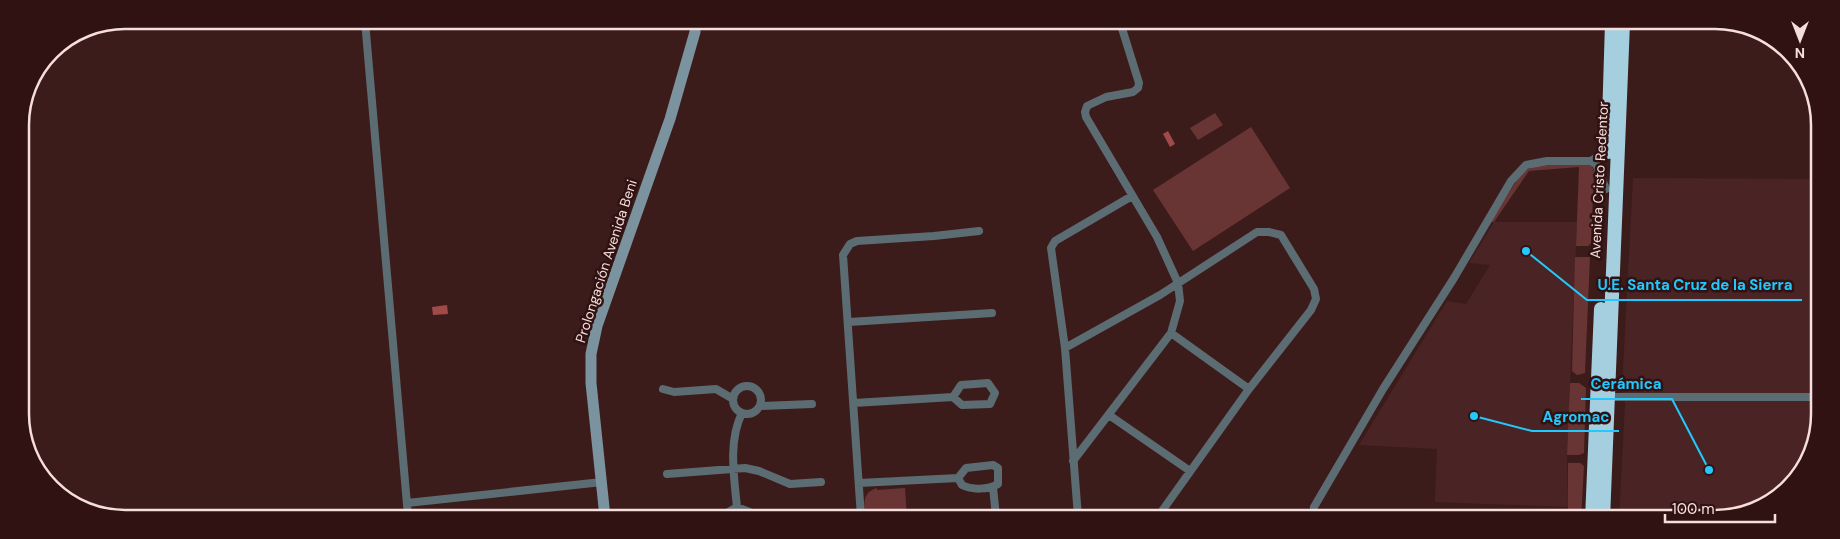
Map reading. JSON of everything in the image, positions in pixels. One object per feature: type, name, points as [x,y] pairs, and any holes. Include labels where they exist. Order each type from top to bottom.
[{"type":"highway","name":"Avenida Cristo Redentor","points":[[1592,510],[1612,29]]},
{"type":"highway","name":"Avenida Cristo Redentor","points":[[1603,510],[1622,29]]},
{"type":"street","points":[[366,29],[408,510]]},
{"type":"street","name":"Prolongación Avenida Beni","points":[[604,510],[591,383],[591,354],[597,326],[670,119],[695,29]]},
{"type":"street","points":[[1073,461],[1170,333],[1180,301],[1178,283],[1157,237],[1086,117],[1087,106],[1106,97],[1133,92],[1138,88],[1139,83],[1122,29]]},
{"type":"street","points":[[1591,161],[1602,152],[1608,139]]},
{"type":"street","points":[[1314,507],[1383,389],[1454,278],[1511,181],[1526,165],[1547,161],[1591,161],[1596,164],[1606,189]]},
{"type":"street","points":[[1077,510],[1065,348],[1052,248],[1055,241],[1132,196]]},
{"type":"street","points":[[861,510],[843,256],[850,244],[857,240],[934,236],[979,231]]},
{"type":"street","points":[[1065,348],[1178,283],[1257,232],[1269,232],[1280,235],[1314,289],[1316,299],[1311,310],[1249,389],[1163,510]]},
{"type":"street","points":[[849,322],[992,313]]},
{"type":"street","points":[[1170,333],[1249,389]]},
{"type":"street","points":[[854,403],[953,397],[962,405],[990,404],[995,393],[988,383],[961,385],[953,397]]},
{"type":"street","points":[[760,406],[760,396],[755,389],[750,387],[737,391],[733,399],[735,408],[742,413],[750,414],[760,406],[812,404]]},
{"type":"street","points":[[663,389],[674,392],[716,389],[733,399]]},
{"type":"street","points":[[1608,397],[1811,397]]},
{"type":"street","points":[[737,508],[734,444],[738,420],[742,413]]},
{"type":"street","points":[[1109,415],[1190,471]]},
{"type":"street","points":[[859,483],[958,478],[966,468],[993,465],[998,468],[998,484],[993,487],[969,488],[962,486],[958,478]]},
{"type":"street","points":[[667,474],[745,468],[759,471],[790,484],[821,482]]},
{"type":"street","points":[[407,503],[602,482]]},
{"type":"street","points":[[993,487],[995,510]]},
{"type":"street","points":[[733,510],[737,508],[743,510]]},
{"type":"shaded area","points":[[1215,113],[1223,125],[1198,140],[1190,128]]},
{"type":"shaded area","points":[[1251,127],[1290,188],[1193,251],[1153,190]]},
{"type":"shaded area","points":[[1168,131],[1175,144],[1170,147],[1163,134]]},
{"type":"shaded area","points":[[1542,164],[1589,164],[1592,166],[1594,172],[1591,243],[1588,246],[1576,246],[1579,167],[1529,171],[1494,222],[1490,222],[1519,177],[1526,170]]},
{"type":"shaded area","points":[[1633,178],[1811,179],[1810,427],[1804,451],[1791,473],[1783,482],[1774,490],[1752,503],[1734,508],[1721,510],[1619,510],[1625,404],[1622,389]]},
{"type":"shaded area","points":[[1494,222],[1577,222],[1567,455],[1568,507],[1435,502],[1437,449],[1359,445],[1447,301],[1466,304],[1490,265],[1469,263]]},
{"type":"shaded area","points":[[1575,257],[1590,257],[1585,373],[1577,375],[1572,371]]},
{"type":"shaded area","points":[[447,305],[448,314],[433,315],[432,307]]},
{"type":"shaded area","points":[[1570,383],[1579,383],[1586,388],[1584,453],[1579,455],[1567,455]]},
{"type":"shaded area","points":[[1568,463],[1580,463],[1584,466],[1582,510],[1568,510]]},
{"type":"shaded area","points":[[877,488],[877,490],[905,488],[907,510],[864,510],[866,496]]},
{"type":"place","name":"U.E. Santa Cruz de la Sierra","points":[[1526,251]]},
{"type":"place","name":"Agromac","points":[[1474,416]]},
{"type":"place","name":"Cerámica","points":[[1709,470]]}]
